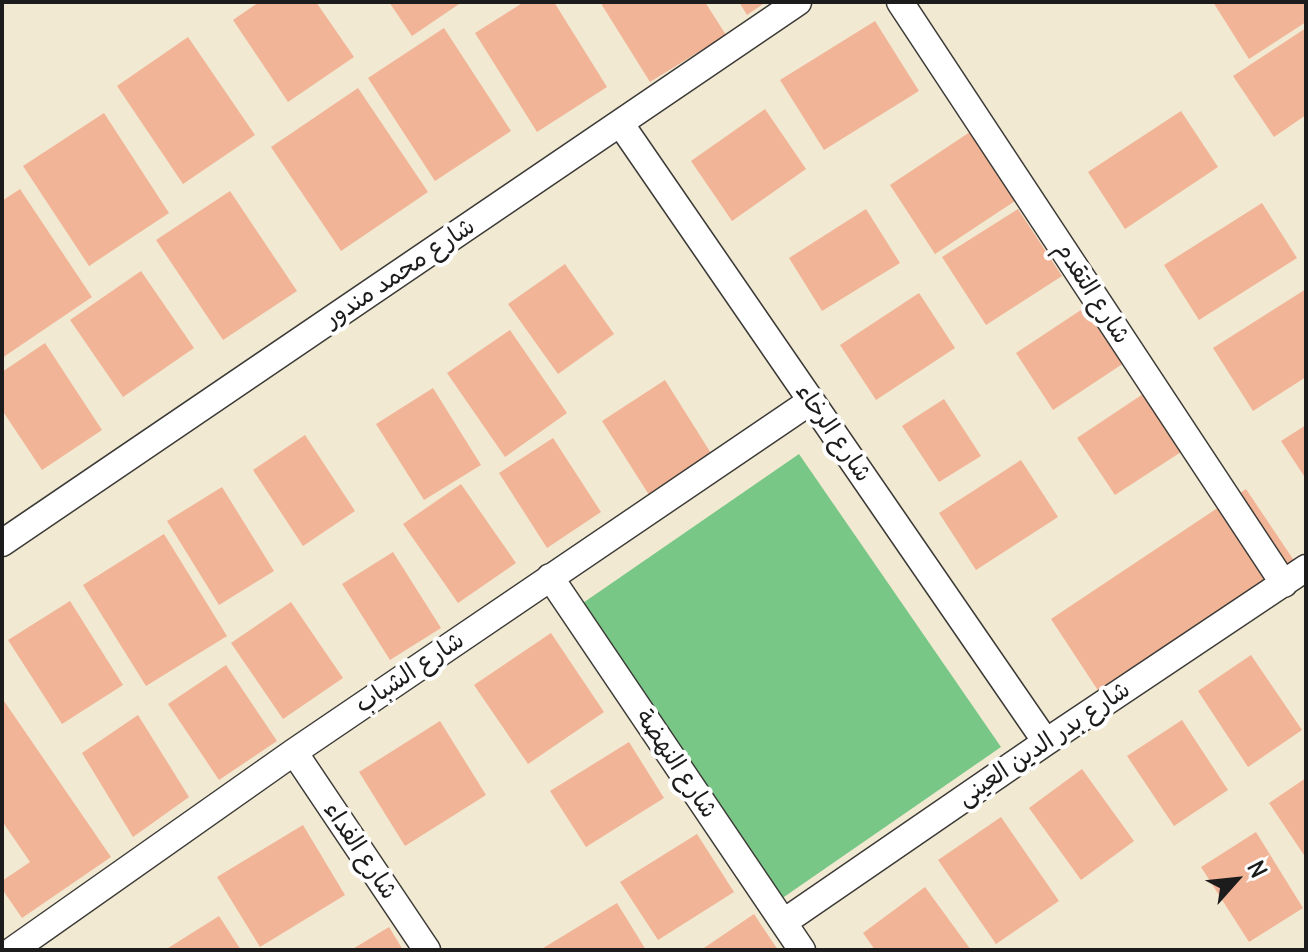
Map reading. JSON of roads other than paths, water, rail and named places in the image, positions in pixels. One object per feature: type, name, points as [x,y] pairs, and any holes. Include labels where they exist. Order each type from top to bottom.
[{"type":"street","name":"شارع محمد مندور","points":[[2,543],[798,2]]},
{"type":"street","name":"شارع التقدم","points":[[900,2],[1284,584]]},
{"type":"street","name":"شارع الرخاء","points":[[620,123],[1046,742]]},
{"type":"street","name":"شارع الشباب","points":[[13,950],[294,752],[811,401]]},
{"type":"street","name":"شارع بدر الدين العينى","points":[[784,922],[1306,568]]},
{"type":"street","name":"شارع النهضة","points":[[550,577],[802,950]]},
{"type":"street","name":"شارع الفداء","points":[[294,752],[427,950]]}]
